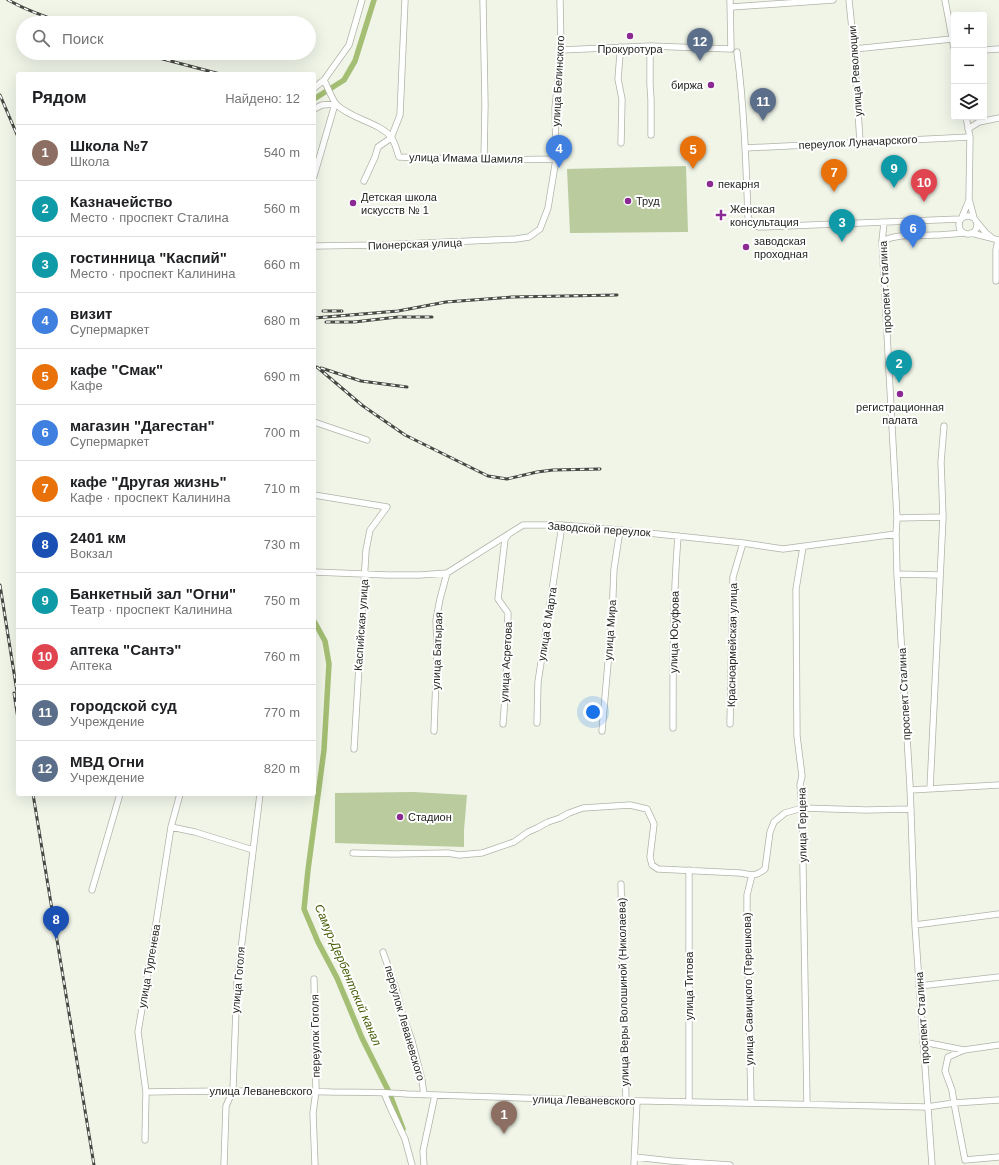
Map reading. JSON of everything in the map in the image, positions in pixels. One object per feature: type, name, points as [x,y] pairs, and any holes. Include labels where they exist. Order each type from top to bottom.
[{"type":"street","points":[[316,86],[324,80],[349,44],[362,0]]},
{"type":"street","points":[[364,181],[378,148],[391,138],[400,115],[405,0]]},
{"type":"street","points":[[483,0],[485,104],[484,160]]},
{"type":"street","name":"улица Белинского","points":[[516,239],[529,237],[540,229],[548,208],[556,159],[555,108],[561,50],[560,0]]},
{"type":"street","points":[[730,0],[734,50],[742,90],[744,140],[746,148],[748,217],[752,224],[759,227],[833,223],[884,223],[961,218],[969,215],[975,219],[986,233],[996,239]]},
{"type":"street","points":[[731,7],[833,0]]},
{"type":"street","name":"улица Революции","points":[[849,0],[854,49],[860,142]]},
{"type":"street","points":[[945,0],[951,33]]},
{"type":"street","points":[[854,49],[951,38]]},
{"type":"street","points":[[561,50],[650,46],[734,50]]},
{"type":"street","points":[[650,46],[650,135]]},
{"type":"street","points":[[620,47],[618,79],[622,99],[622,143]]},
{"type":"street","points":[[987,50],[999,49]]},
{"type":"street","points":[[316,169],[335,104],[324,80]]},
{"type":"street","points":[[316,108],[322,105],[335,104]]},
{"type":"street","name":"улица Имама Шамиля","points":[[335,104],[348,114],[369,122],[385,132],[391,138],[399,157],[484,160],[556,159]]},
{"type":"street","points":[[968,129],[979,122],[999,118]]},
{"type":"street","points":[[966,120],[970,137],[969,199],[977,226],[971,233]]},
{"type":"street","name":"переулок Луначарского","points":[[746,148],[970,137]]},
{"type":"street","points":[[962,232],[958,225],[969,199]]},
{"type":"street","name":"проспект Сталина","points":[[884,223],[882,241],[897,518],[897,574],[910,786],[915,925],[932,1165]]},
{"type":"street","points":[[882,241],[891,237],[903,235],[936,235],[962,232],[996,239]]},
{"type":"street","name":"Пионерская улица","points":[[316,246],[379,246],[516,239]]},
{"type":"street","points":[[996,239],[996,281]]},
{"type":"street","points":[[316,423],[367,440]]},
{"type":"street","points":[[930,789],[943,517],[941,462],[944,426]]},
{"type":"street","name":"Каспийская улица","points":[[316,495],[387,507],[370,530],[366,550],[354,749]]},
{"type":"street","points":[[897,518],[943,517]]},
{"type":"street","name":"Заводской переулок","points":[[316,572],[420,575],[447,573],[523,525],[562,525],[620,530],[743,543],[783,549],[896,534]]},
{"type":"street","name":"улица 8 Марта","points":[[537,723],[538,682],[562,525]]},
{"type":"street","name":"улица Мира","points":[[602,731],[612,618],[614,569],[620,530]]},
{"type":"street","name":"улица Асретова","points":[[503,724],[506,686],[508,613],[498,599],[505,539],[509,534]]},
{"type":"street","name":"улица Юсуфова","points":[[673,728],[675,569],[678,536]]},
{"type":"street","name":"Красноармейская улица","points":[[730,724],[733,577],[743,543]]},
{"type":"street","name":"улица Герцена","points":[[803,547],[796,589],[797,736],[802,776],[800,785],[802,808],[807,1104]]},
{"type":"street","name":"улица Батырая","points":[[434,731],[437,650],[436,620],[447,573]]},
{"type":"street","points":[[897,574],[940,575]]},
{"type":"street","points":[[910,786],[910,790],[999,785]]},
{"type":"street","points":[[92,890],[119,796]]},
{"type":"street","name":"улица Тургенева","points":[[145,1140],[146,1092],[138,1032],[171,826],[179,796]]},
{"type":"street","name":"улица Гоголя","points":[[224,1165],[226,1106],[232,1090],[237,982],[260,796]]},
{"type":"street","points":[[353,853],[448,853],[459,856],[482,852],[514,842],[528,832],[548,822],[583,808],[630,805],[647,809],[654,824],[650,857],[652,864],[658,869],[740,873],[752,875],[758,874],[765,869],[770,832],[774,822],[785,813],[802,808],[860,810],[911,809]]},
{"type":"street","points":[[171,826],[253,850]]},
{"type":"street","name":"улица Титова","points":[[689,870],[689,1102]]},
{"type":"street","name":"улица Савицкого (Терешкова)","points":[[751,1103],[746,918],[747,895],[752,875]]},
{"type":"street","name":"улица Веры Волошиной (Николаева)","points":[[621,884],[626,1100]]},
{"type":"street","points":[[915,925],[999,914]]},
{"type":"street","name":"переулок Леваневского","points":[[383,952],[412,1041],[422,1080],[424,1095]]},
{"type":"street","points":[[920,986],[999,977]]},
{"type":"street","name":"переулок Гоголя","points":[[314,978],[316,1091],[313,1112],[315,1165]]},
{"type":"street","points":[[923,1042],[964,1050]]},
{"type":"street","points":[[999,1045],[964,1050],[948,1057],[945,1071],[952,1090],[965,1160],[999,1157]]},
{"type":"street","name":"улица Леваневского","points":[[146,1092],[232,1090],[316,1091],[552,1099],[927,1107],[954,1103],[999,1100]]},
{"type":"street","points":[[388,1093],[390,1107],[405,1139],[412,1165]]},
{"type":"street","points":[[424,1165],[423,1151],[434,1095]]},
{"type":"street","name":"улица Веры Волошиной (Николаева)","points":[[634,1165],[637,1101]]},
{"type":"street","points":[[635,1157],[730,1165]]},
{"type":"green space","name":"Труд","points":[[686,166],[688,232],[570,233],[567,169]]},
{"type":"green space","name":"Стадион","points":[[414,792],[467,795],[464,847],[335,843],[335,793]]},
{"type":"waterway","name":"Самур-Дербентский канал","points":[[316,98],[344,80],[355,61],[374,0]]},
{"type":"waterway","name":"Самур-Дербентский канал","points":[[316,625],[325,641],[329,664],[324,750],[304,909],[318,942],[337,978],[362,1038],[389,1092],[403,1129]]},
{"type":"railway","points":[[8,0],[44,16]]},
{"type":"railway","points":[[167,60],[212,72]]},
{"type":"railway","points":[[0,95],[16,132]]},
{"type":"railway","points":[[316,318],[398,311],[446,302],[512,297],[617,295]]},
{"type":"railway","points":[[323,311],[342,311]]},
{"type":"railway","points":[[326,322],[354,322],[398,317],[432,317]]},
{"type":"railway","points":[[317,367],[363,406],[405,435],[488,476],[507,479],[553,470],[600,469]]},
{"type":"railway","points":[[321,368],[361,381],[407,387]]},
{"type":"railway","points":[[0,585],[16,685]]},
{"type":"railway","points":[[14,693],[16,706]]},
{"type":"railway","points":[[33,796],[94,1165]]},
{"type":"place","name":"Прокуротура","points":[[630,36]]},
{"type":"place","name":"МВД Огни","points":[[700,61]]},
{"type":"place","name":"биржа","points":[[711,85]]},
{"type":"place","name":"городской суд","points":[[763,121]]},
{"type":"place","name":"визит","points":[[559,168]]},
{"type":"place","name":"кафе \"Смак\"","points":[[693,169]]},
{"type":"place","name":"пекарня","points":[[710,184]]},
{"type":"place","name":"Банкетный зал \"Огни\"","points":[[894,188]]},
{"type":"place","name":"кафе \"Другая жизнь\"","points":[[834,192]]},
{"type":"place","name":"Труд","points":[[628,201]]},
{"type":"place","name":"аптека \"Сантэ\"","points":[[924,202]]},
{"type":"place","name":"Детская школа искусств № 1","points":[[353,203]]},
{"type":"place","name":"Женская консультация","points":[[721,215]]},
{"type":"place","name":"гостинница \"Каспий\"","points":[[842,242]]},
{"type":"place","name":"заводская проходная","points":[[746,247]]},
{"type":"place","name":"магазин \"Дагестан\"","points":[[913,248]]},
{"type":"place","name":"Казначейство","points":[[899,383]]},
{"type":"place","name":"регистрационная палата","points":[[900,394]]},
{"type":"place","name":"Стадион","points":[[400,817]]},
{"type":"place","name":"2401 км","points":[[56,939]]},
{"type":"place","name":"Школа №7","points":[[504,1134]]}]
